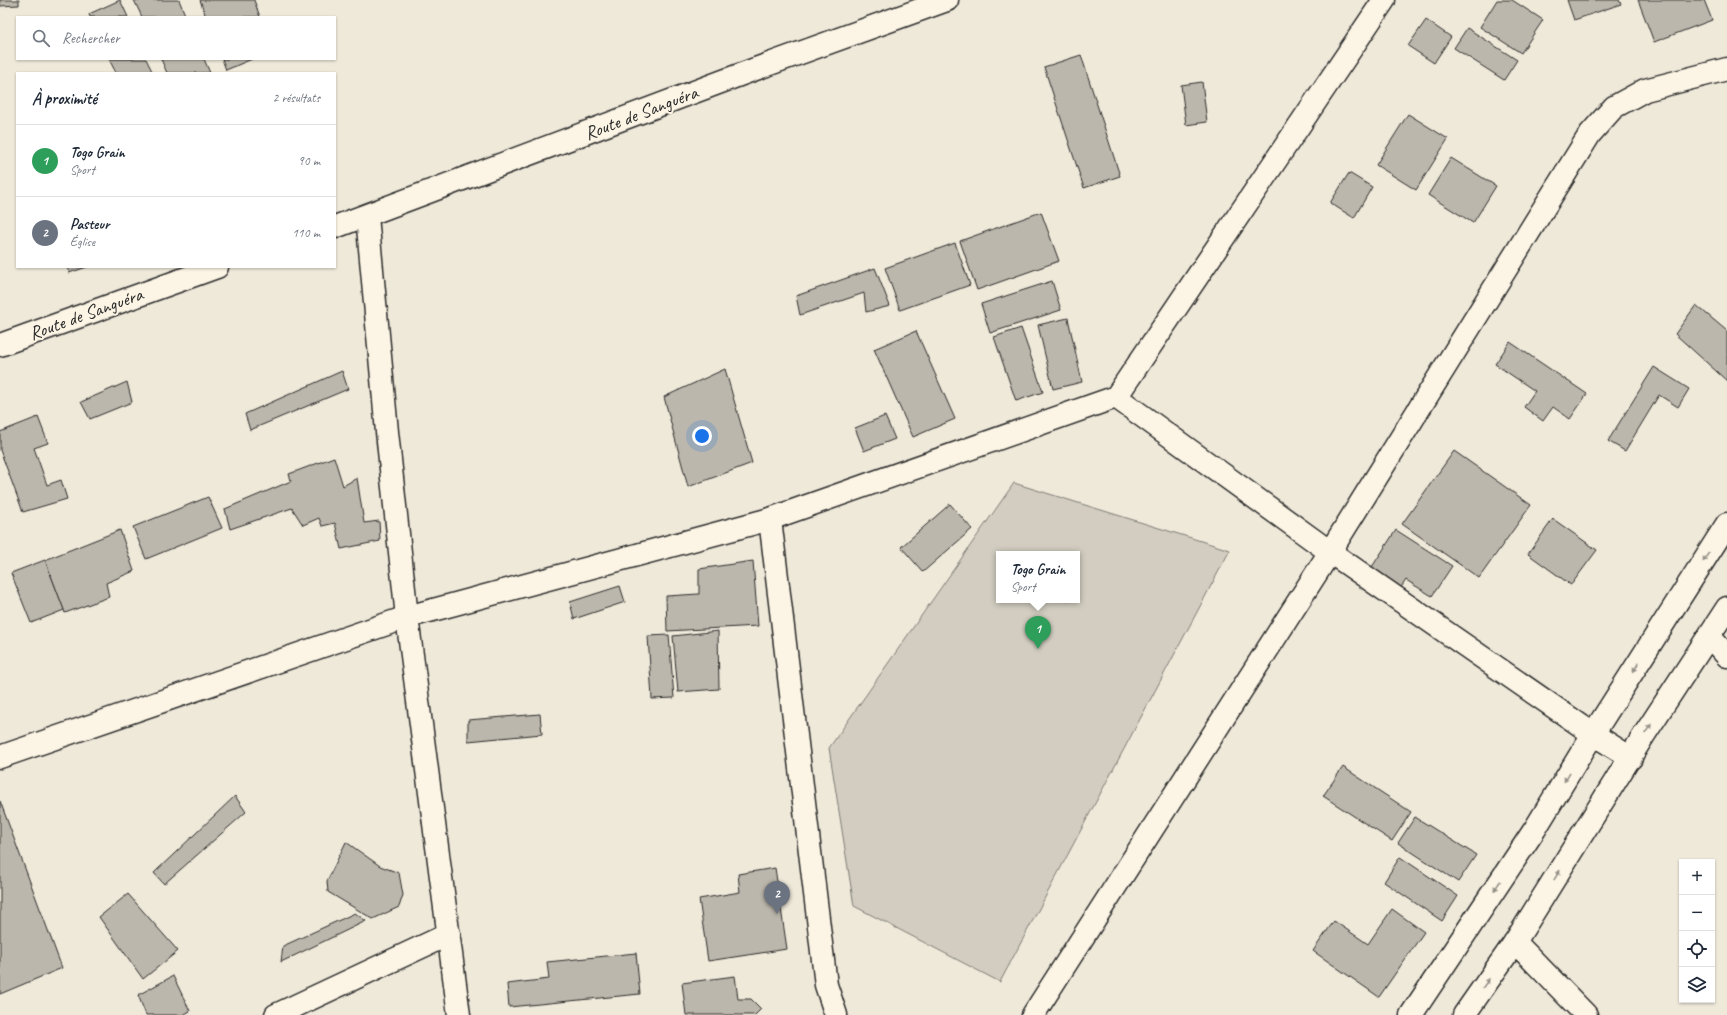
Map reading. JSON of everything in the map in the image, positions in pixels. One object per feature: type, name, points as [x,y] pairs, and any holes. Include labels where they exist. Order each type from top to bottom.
[{"type":"street","name":"Route de Sanguéra","points":[[336,227],[743,74],[947,0]]},
{"type":"street","points":[[0,757],[407,617],[770,519],[1116,397],[1384,0]]},
{"type":"street","points":[[1033,1015],[1330,552],[1590,134],[1614,108],[1645,90],[1727,69]]},
{"type":"street","points":[[367,216],[387,432],[407,617],[450,934],[459,1015]]},
{"type":"street","name":"Route de Sanguéra","points":[[0,345],[214,268]]},
{"type":"street","points":[[1116,397],[1330,552],[1593,734],[1631,758]]},
{"type":"street","points":[[770,519],[826,985],[836,1015]]},
{"type":"street","points":[[1411,1015],[1535,830],[1593,734],[1727,524]]},
{"type":"street","points":[[1464,1015],[1515,942],[1644,735],[1710,637],[1727,608]]},
{"type":"street","points":[[1710,637],[1727,656]]},
{"type":"street","points":[[276,1015],[450,934]]},
{"type":"street","points":[[1515,942],[1586,1015]]},
{"type":"shaded area","points":[[1014,483],[1230,550],[1000,982],[854,906],[829,748]]},
{"type":"building","points":[[0,0],[19,0],[19,5],[0,6]]},
{"type":"building","points":[[120,0],[128,16],[90,16],[89,14]]},
{"type":"building","points":[[134,0],[179,0],[186,16],[142,16]]},
{"type":"building","points":[[200,0],[254,0],[260,16],[206,16]]},
{"type":"building","points":[[1497,0],[1512,0],[1543,20],[1521,53],[1480,27]]},
{"type":"building","points":[[1567,0],[1619,0],[1621,4],[1574,20]]},
{"type":"building","points":[[1638,0],[1704,0],[1712,20],[1654,42]]},
{"type":"building","points":[[1426,20],[1451,37],[1434,63],[1408,46]]},
{"type":"building","points":[[1467,28],[1517,60],[1504,80],[1454,48]]},
{"type":"building","points":[[1081,55],[1120,176],[1084,188],[1044,67]]},
{"type":"building","points":[[110,60],[146,60],[152,72],[116,72]]},
{"type":"building","points":[[161,60],[204,60],[210,72],[167,72]]},
{"type":"building","points":[[222,60],[250,60],[226,70]]},
{"type":"building","points":[[1202,82],[1207,122],[1186,125],[1181,85]]},
{"type":"building","points":[[1408,114],[1448,139],[1416,190],[1376,165]]},
{"type":"building","points":[[1451,158],[1496,186],[1473,223],[1428,195]]},
{"type":"building","points":[[1349,173],[1372,187],[1354,218],[1330,203]]},
{"type":"building","points":[[1041,212],[1059,261],[977,290],[960,241]]},
{"type":"building","points":[[955,243],[970,285],[900,310],[885,268]]},
{"type":"building","points":[[67,268],[84,268],[69,273]]},
{"type":"building","points":[[875,268],[890,306],[866,312],[864,293],[800,315],[796,296]]},
{"type":"building","points":[[1052,281],[1061,310],[990,333],[981,304]]},
{"type":"building","points":[[1696,305],[1727,331],[1727,381],[1675,334]]},
{"type":"building","points":[[1068,318],[1082,382],[1053,389],[1038,325]]},
{"type":"building","points":[[1021,328],[1043,392],[1016,401],[994,337]]},
{"type":"building","points":[[916,331],[955,419],[913,437],[874,349]]},
{"type":"building","points":[[1510,342],[1587,394],[1570,419],[1553,407],[1543,421],[1524,407],[1535,391],[1495,364]]},
{"type":"building","points":[[1654,367],[1689,389],[1678,407],[1659,395],[1625,451],[1608,441]]},
{"type":"building","points":[[725,369],[752,463],[688,487],[664,397]]},
{"type":"building","points":[[342,371],[348,389],[250,430],[245,414]]},
{"type":"building","points":[[127,382],[132,402],[90,419],[81,402]]},
{"type":"building","points":[[885,416],[895,439],[864,451],[855,428]]},
{"type":"building","points":[[38,417],[48,443],[34,448],[47,485],[61,480],[67,499],[23,512],[0,450],[0,432]]},
{"type":"building","points":[[1454,451],[1531,505],[1479,578],[1402,524]]},
{"type":"building","points":[[334,457],[343,486],[357,478],[364,523],[379,521],[380,541],[341,549],[335,523],[322,526],[319,518],[303,525],[292,508],[230,529],[225,509],[291,481],[289,474]]},
{"type":"building","points":[[208,497],[222,528],[146,559],[133,527]]},
{"type":"building","points":[[950,504],[972,529],[923,572],[901,547]]},
{"type":"building","points":[[1553,519],[1597,550],[1571,585],[1528,554]]},
{"type":"building","points":[[120,530],[134,571],[106,583],[109,597],[65,613],[45,560]]},
{"type":"building","points":[[1396,530],[1452,566],[1432,596],[1406,580],[1400,589],[1370,570]]},
{"type":"building","points":[[45,560],[64,610],[31,623],[11,573]]},
{"type":"building","points":[[753,561],[758,626],[667,631],[666,596],[699,594],[699,569]]},
{"type":"building","points":[[620,586],[625,602],[574,619],[570,602]]},
{"type":"building","points":[[718,631],[719,689],[678,692],[673,636]]},
{"type":"building","points":[[669,635],[674,698],[652,699],[648,636]]},
{"type":"building","points":[[540,714],[542,734],[468,741],[468,720]]},
{"type":"building","points":[[1343,767],[1411,812],[1392,841],[1323,796]]},
{"type":"building","points":[[235,796],[246,812],[164,884],[154,873]]},
{"type":"building","points":[[0,801],[62,968],[0,994]]},
{"type":"building","points":[[1415,817],[1476,855],[1458,882],[1398,843]]},
{"type":"building","points":[[346,842],[380,866],[399,873],[403,895],[399,907],[373,919],[328,892],[327,881]]},
{"type":"building","points":[[1400,857],[1458,896],[1442,921],[1384,882]]},
{"type":"building","points":[[775,868],[787,949],[708,961],[699,899],[740,892],[738,874]]},
{"type":"building","points":[[128,894],[178,951],[143,979],[99,917]]},
{"type":"building","points":[[1392,909],[1424,932],[1379,997],[1313,951],[1334,921],[1368,944]]},
{"type":"building","points":[[355,913],[366,921],[281,962],[283,946]]},
{"type":"building","points":[[636,953],[640,994],[509,1007],[507,984],[549,979],[547,962]]},
{"type":"building","points":[[173,976],[190,1011],[183,1015],[146,1015],[138,995]]},
{"type":"building","points":[[735,976],[738,999],[751,999],[761,1009],[755,1015],[686,1015],[682,983]]},
{"type":"place","name":"Togo Grain","points":[[1038,649]]},
{"type":"place","name":"Pasteur","points":[[777,914]]}]
